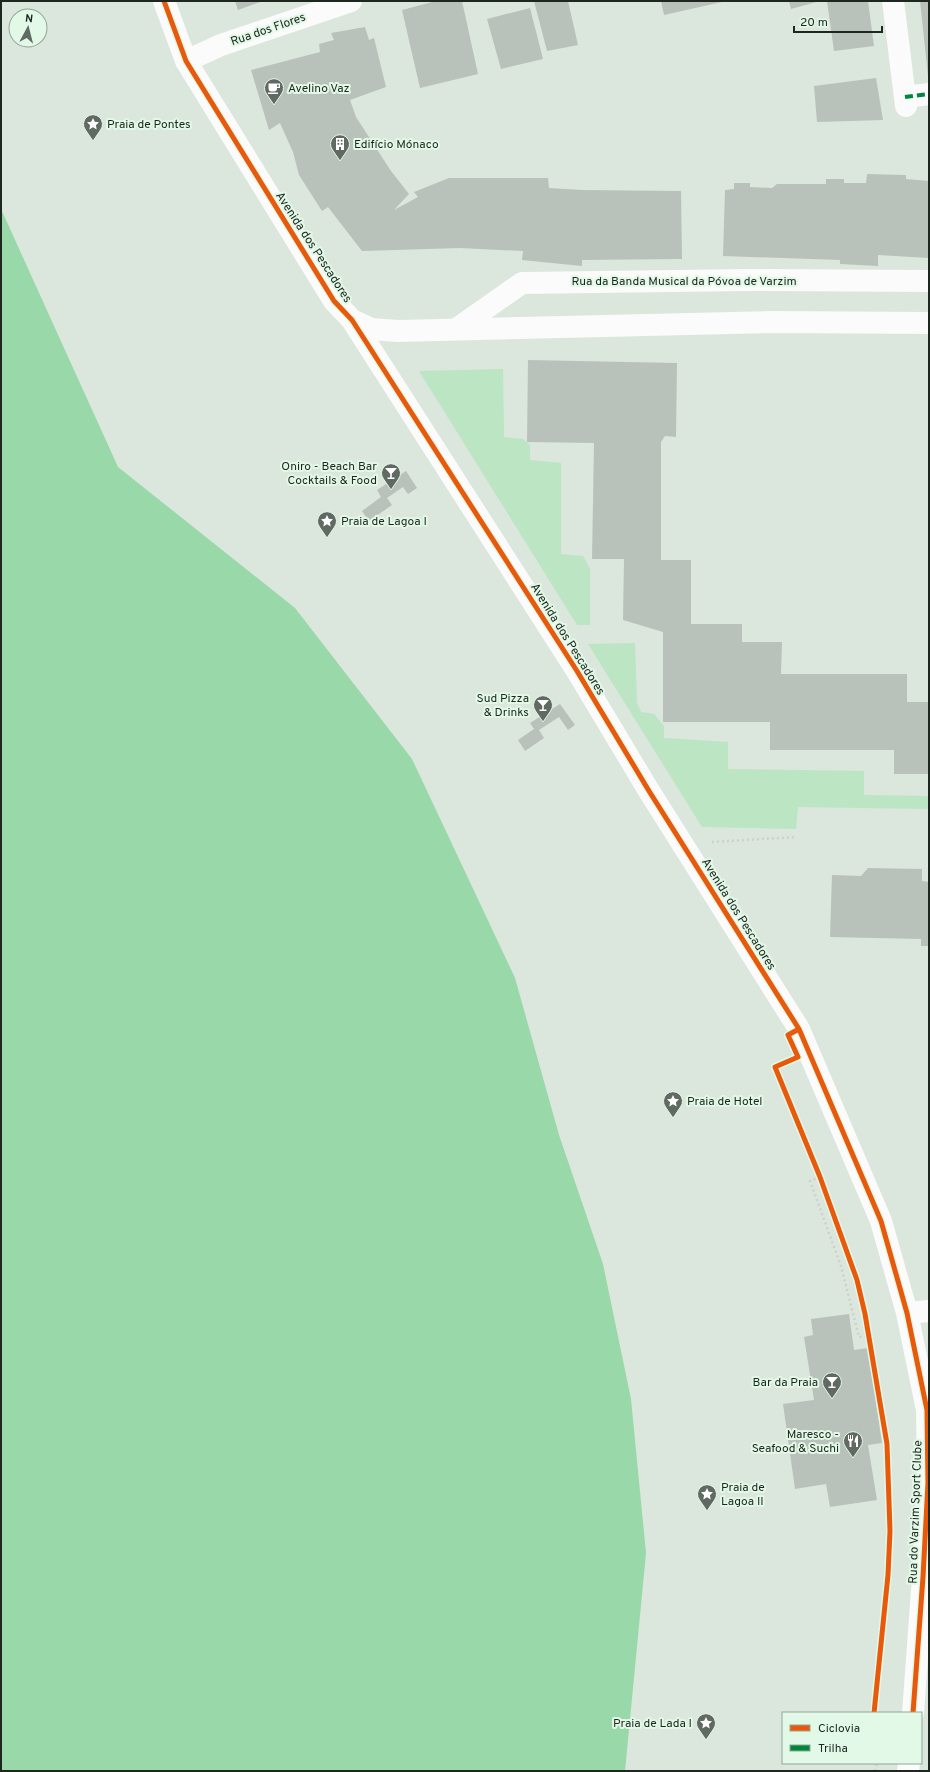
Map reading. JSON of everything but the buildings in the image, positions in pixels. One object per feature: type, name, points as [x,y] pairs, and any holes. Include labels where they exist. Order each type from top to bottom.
[{"type":"street","name":"Avenida dos Pescadores","points":[[164,1],[186,61],[334,301],[352,320],[577,671],[799,1029],[881,1222],[907,1313]]},
{"type":"street","points":[[893,1],[905,102],[929,94]]},
{"type":"street","name":"Rua dos Flores","points":[[186,61],[222,45],[341,2]]},
{"type":"street","name":"Rua da Banda Musical da Póvoa de Varzim","points":[[455,330],[522,282],[742,280],[929,281]]},
{"type":"street","points":[[352,320],[371,329],[398,331],[772,322],[929,323]]},
{"type":"street","points":[[907,1313],[929,1311]]},
{"type":"street","name":"Rua do Varzim Sport Clube","points":[[907,1313],[927,1410],[928,1483],[913,1712]]},
{"type":"path","points":[[687,850],[714,841],[796,837]]},
{"type":"path","points":[[786,1062],[776,1067],[820,1178],[857,1280],[869,1336],[887,1444],[890,1531],[888,1575],[874,1712]]},
{"type":"path","points":[[820,1178],[810,1181],[841,1266],[859,1337],[869,1336]]},
{"type":"shaded area","points":[[1,209],[118,467],[295,608],[412,759],[515,978],[559,1135],[603,1264],[631,1399],[646,1553],[625,1771],[1,1771]]},
{"type":"shaded area","points":[[503,369],[504,437],[523,439],[530,445],[530,460],[561,463],[561,554],[583,556],[590,569],[590,625],[577,625],[419,371]]},
{"type":"shaded area","points":[[635,643],[637,703],[641,712],[654,714],[664,726],[664,738],[728,742],[728,769],[864,771],[864,795],[929,796],[929,809],[798,807],[796,829],[702,827],[588,644]]},
{"type":"marked path","points":[[905,97],[929,94]]},
{"type":"cycle path","points":[[164,1],[186,61],[334,301],[352,320],[577,671],[649,791],[799,1029],[881,1221],[907,1313],[927,1410],[928,1483],[913,1712]]},
{"type":"cycle path","points":[[799,1029],[788,1035],[798,1057],[775,1067],[820,1177],[857,1280],[865,1314],[887,1444],[890,1531],[888,1575],[874,1712]]},
{"type":"place","name":"Avelino Vaz","points":[[274,105]]},
{"type":"place","name":"Praia de Pontes","points":[[93,141]]},
{"type":"place","name":"Edifício Mónaco","points":[[340,161]]},
{"type":"place","name":"Oniro - Beach Bar Cocktails & Food","points":[[391,490]]},
{"type":"place","name":"Praia de Lagoa I","points":[[327,538]]},
{"type":"place","name":"Sud Pizza & Drinks","points":[[543,722]]},
{"type":"place","name":"Praia de Hotel","points":[[673,1118]]},
{"type":"place","name":"Bar da Praia","points":[[832,1399]]},
{"type":"place","name":"Maresco - Seafood & Suchi","points":[[853,1458]]},
{"type":"place","name":"Praia de Lagoa II","points":[[707,1511]]},
{"type":"place","name":"Praia de Lada I","points":[[706,1740]]}]
